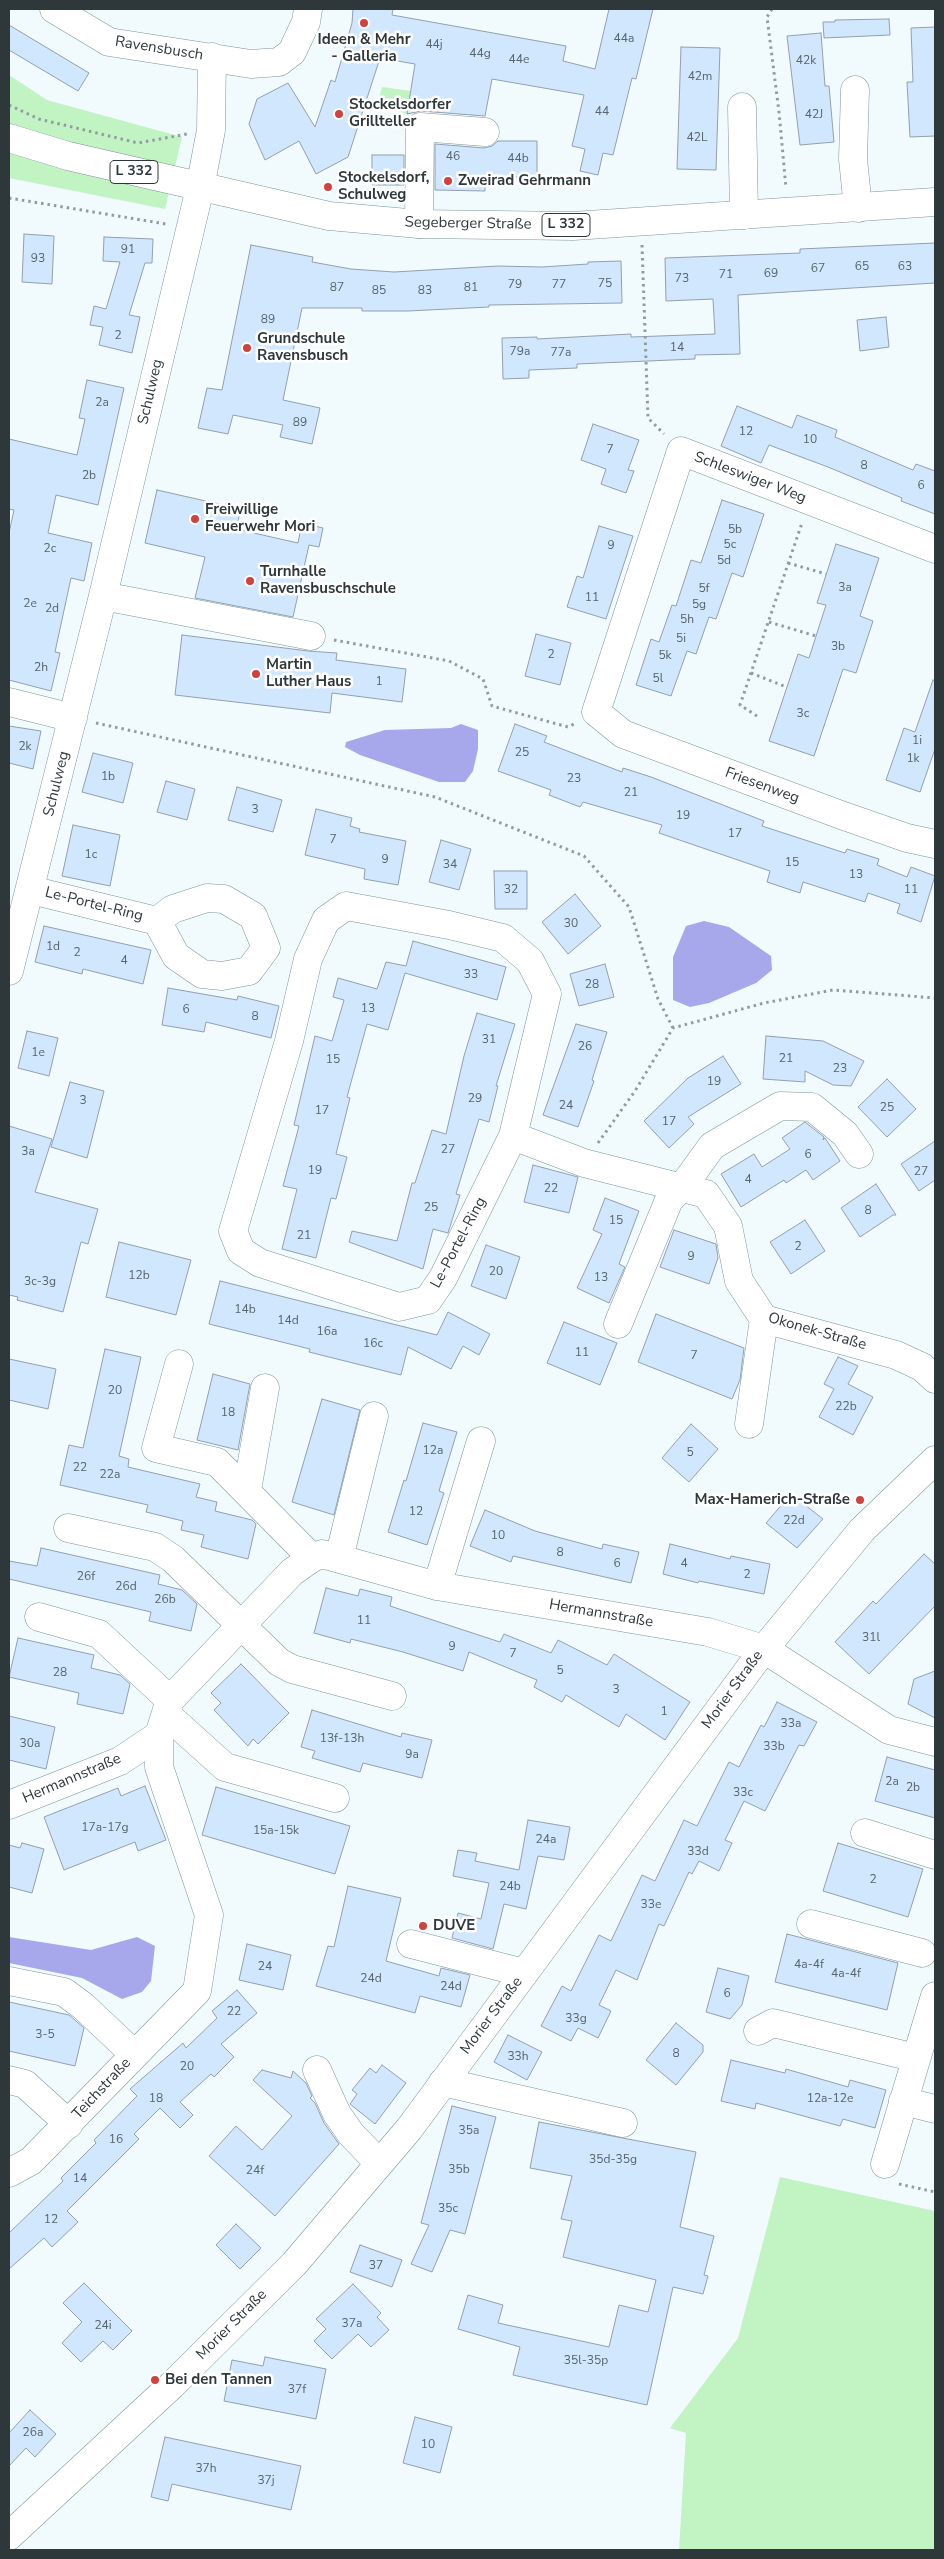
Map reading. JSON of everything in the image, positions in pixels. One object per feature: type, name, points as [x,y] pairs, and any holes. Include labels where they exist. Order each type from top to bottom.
[{"type":"street","name":"Ravensbusch","points":[[54,9],[109,42],[251,64],[279,62],[292,52],[306,22],[308,9]]},
{"type":"street","name":"Ravensbusch","points":[[200,188],[211,130],[212,58]]},
{"type":"street","points":[[855,90],[853,159],[858,208]]},
{"type":"street","points":[[742,107],[744,215]]},
{"type":"street","points":[[419,224],[420,127],[485,132]]},
{"type":"street","name":"Segeberger Straße","points":[[9,138],[68,156],[200,188],[329,216],[419,224],[573,226],[935,202]]},
{"type":"street","name":"Schulweg","points":[[9,971],[31,890],[103,596],[200,188]]},
{"type":"street","name":"Schleswiger Weg","points":[[596,712],[681,451],[935,549]]},
{"type":"street","points":[[103,596],[311,636]]},
{"type":"street","points":[[9,702],[73,718]]},
{"type":"street","name":"Friesenweg","points":[[596,712],[623,734],[841,815],[907,838],[935,844]]},
{"type":"street","name":"Le-Portel-Ring","points":[[31,890],[157,921],[176,956],[202,974],[222,976],[249,971],[266,948],[252,916],[224,899],[207,898],[181,906],[173,909],[157,921]]},
{"type":"street","name":"Le-Portel-Ring","points":[[346,906],[449,925],[503,938],[530,961],[547,994],[512,1136],[443,1278],[428,1300],[399,1307],[260,1263],[241,1251],[233,1230],[289,1041],[308,959],[326,920],[346,906]]},
{"type":"street","points":[[266,948],[308,959]]},
{"type":"street","points":[[618,1324],[669,1200],[683,1186],[712,1146],[780,1106],[812,1107],[844,1134],[860,1154]]},
{"type":"street","name":"Okonek-Straße","points":[[512,1136],[584,1163],[683,1186],[706,1194],[728,1226],[739,1281],[764,1319],[896,1355],[922,1367],[935,1379]]},
{"type":"street","points":[[749,1424],[764,1319]]},
{"type":"street","points":[[178,1364],[156,1448],[217,1462],[325,1558],[374,1416]]},
{"type":"street","points":[[247,1490],[265,1388]]},
{"type":"street","points":[[437,1586],[481,1441]]},
{"type":"street","name":"Morier Straße","points":[[9,2536],[172,2385],[294,2264],[409,2129],[764,1649],[862,1530],[935,1460]]},
{"type":"street","points":[[68,1528],[156,1548],[173,1559],[279,1662],[292,1669],[392,1696]]},
{"type":"street","name":"Hermannstraße","points":[[9,1805],[120,1760],[165,1716],[240,1624],[292,1572],[325,1558],[437,1586],[708,1632],[764,1649]]},
{"type":"street","points":[[39,1618],[99,1634],[165,1716],[225,1767],[335,1798]]},
{"type":"street","points":[[764,1649],[889,1730],[935,1742]]},
{"type":"street","name":"Teichstraße","points":[[9,2173],[32,2161],[197,1991],[208,1915],[159,1767],[165,1716]]},
{"type":"street","points":[[865,1833],[935,1855]]},
{"type":"street","points":[[811,1924],[922,1953]]},
{"type":"street","points":[[411,1944],[524,1973]]},
{"type":"street","name":"Teichstraße","points":[[9,1981],[64,1992],[83,2006],[134,2054]]},
{"type":"street","points":[[885,2164],[935,1996]]},
{"type":"street","points":[[758,2031],[773,2023],[916,2058]]},
{"type":"street","points":[[317,2070],[337,2114],[351,2134],[379,2163]]},
{"type":"street","name":"Teichstraße","points":[[9,2080],[25,2084],[69,2124]]},
{"type":"street","points":[[443,2082],[623,2123]]},
{"type":"street","points":[[903,2101],[935,2109]]},
{"type":"path","points":[[772,9],[767,17],[779,112],[788,212]]},
{"type":"path","points":[[9,105],[39,118],[138,143],[211,130]]},
{"type":"path","points":[[9,198],[190,228]]},
{"type":"path","points":[[641,222],[648,418],[681,451]]},
{"type":"path","points":[[757,716],[740,705],[810,501]]},
{"type":"path","points":[[788,563],[826,574]]},
{"type":"path","points":[[769,622],[816,636]]},
{"type":"path","points":[[311,636],[449,662],[483,679],[492,706],[568,727],[596,712]]},
{"type":"path","points":[[752,673],[784,686]]},
{"type":"path","points":[[73,718],[435,796],[584,856],[629,907],[658,999],[674,1028]]},
{"type":"path","points":[[584,1163],[635,1091],[674,1028],[764,1003],[832,990],[935,998]]},
{"type":"green space","points":[[9,75],[47,100],[182,137],[165,209],[9,178]]},
{"type":"green space","points":[[382,87],[411,91],[407,114],[377,105]]},
{"type":"green space","points":[[780,2177],[935,2211],[935,2550],[679,2550],[686,2433],[670,2428],[738,2338]]},
{"type":"water","points":[[461,724],[478,730],[478,749],[473,771],[465,782],[439,782],[360,755],[345,747],[346,742],[385,730],[451,728]]},
{"type":"water","points":[[704,921],[729,927],[771,956],[772,970],[756,983],[709,1003],[690,1007],[673,1000],[673,957],[686,926]]},
{"type":"water","points":[[9,1937],[91,1950],[137,1937],[155,1946],[151,1981],[142,1992],[122,1999],[82,1978],[9,1963]]},
{"type":"building","points":[[353,9],[393,9],[392,15],[566,46],[563,61],[595,69],[609,9],[653,9],[636,79],[632,78],[613,155],[603,153],[598,175],[580,171],[585,149],[572,146],[584,95],[492,79],[485,116],[421,111],[407,114],[415,64],[380,58],[348,157],[316,174],[299,141],[265,160],[249,124],[257,99],[288,83],[315,127],[331,80],[335,82],[352,23]]},
{"type":"building","points":[[889,19],[890,35],[824,38],[823,22]]},
{"type":"building","points":[[9,25],[89,73],[78,91],[9,50]]},
{"type":"building","points":[[935,27],[935,136],[910,137],[907,82],[913,82],[911,28]]},
{"type":"building","points":[[821,33],[825,86],[829,86],[834,142],[800,145],[787,36]]},
{"type":"building","points":[[681,47],[720,48],[716,170],[677,169]]},
{"type":"building","points":[[498,141],[537,141],[537,178],[485,176],[485,191],[435,190],[435,144],[484,148],[492,146]]},
{"type":"building","points":[[372,155],[404,155],[404,185],[372,185]]},
{"type":"building","points":[[24,234],[54,236],[52,284],[22,282]]},
{"type":"building","points":[[104,237],[153,239],[152,263],[145,263],[129,315],[140,317],[132,353],[99,345],[103,327],[90,325],[94,306],[106,309],[120,262],[103,261]]},
{"type":"building","points":[[935,243],[935,283],[738,295],[740,354],[695,355],[695,359],[577,364],[577,368],[529,370],[529,378],[503,379],[502,338],[537,337],[537,339],[631,334],[631,337],[715,334],[713,299],[666,301],[665,258],[800,253],[800,249]]},
{"type":"building","points":[[251,245],[313,257],[312,262],[351,269],[394,272],[498,266],[542,267],[588,264],[588,262],[621,261],[622,303],[489,305],[489,307],[408,311],[362,311],[362,308],[302,308],[283,400],[320,408],[312,444],[280,437],[283,425],[233,415],[228,434],[198,428],[207,388],[222,390]]},
{"type":"building","points":[[886,317],[889,347],[860,351],[857,320]]},
{"type":"building","points":[[87,380],[124,388],[98,505],[56,495],[48,533],[92,543],[84,581],[71,578],[55,652],[60,653],[51,691],[9,680],[9,533],[14,510],[9,509],[9,439],[77,455],[85,419],[79,418]]},
{"type":"building","points":[[737,406],[792,428],[797,415],[837,430],[835,437],[913,470],[916,464],[935,471],[935,514],[901,501],[902,498],[828,467],[769,445],[761,463],[721,446]]},
{"type":"building","points":[[593,424],[639,440],[628,470],[634,471],[626,493],[601,484],[606,469],[581,460]]},
{"type":"building","points":[[157,490],[241,509],[236,529],[298,543],[302,523],[323,528],[319,547],[309,545],[293,617],[195,598],[205,557],[145,543]]},
{"type":"building","points":[[722,500],[764,514],[743,577],[732,573],[716,619],[709,617],[696,654],[687,651],[671,696],[636,685],[651,639],[659,642],[672,605],[676,606],[691,560],[701,563]]},
{"type":"building","points":[[599,526],[633,536],[606,619],[567,607],[577,576],[583,578]]},
{"type":"building","points":[[836,544],[879,558],[860,616],[873,621],[856,673],[843,669],[814,756],[769,741],[798,654],[809,658],[826,605],[817,603]]},
{"type":"building","points":[[536,634],[571,643],[560,685],[525,676]]},
{"type":"building","name":"Martin Luther Haus","points":[[182,635],[337,653],[336,660],[406,669],[402,702],[332,693],[330,713],[175,695]]},
{"type":"building","points":[[933,680],[935,681],[935,749],[920,792],[886,780],[904,728],[915,732]]},
{"type":"building","points":[[515,724],[547,736],[544,742],[622,772],[623,768],[651,777],[764,821],[762,826],[845,853],[847,849],[879,859],[877,865],[907,877],[911,867],[935,876],[921,922],[897,913],[900,904],[868,893],[865,902],[803,882],[800,893],[767,882],[770,871],[659,833],[662,825],[583,802],[580,807],[549,795],[551,790],[498,771]]},
{"type":"building","points":[[9,726],[41,731],[33,769],[9,763]]},
{"type":"building","points":[[93,753],[133,763],[123,803],[82,792]]},
{"type":"building","points":[[166,781],[195,789],[187,820],[157,812]]},
{"type":"building","points":[[237,787],[282,800],[273,832],[228,820]]},
{"type":"building","points":[[316,809],[352,818],[350,826],[360,829],[359,832],[406,841],[398,885],[364,879],[365,869],[305,855]]},
{"type":"building","points":[[73,825],[120,835],[110,886],[62,876]]},
{"type":"building","points":[[441,840],[471,849],[459,890],[429,882]]},
{"type":"building","points":[[494,871],[527,871],[527,909],[495,909]]},
{"type":"building","points":[[575,894],[601,926],[568,954],[542,922]]},
{"type":"building","points":[[44,926],[151,950],[143,984],[83,969],[82,974],[35,962]]},
{"type":"building","points":[[413,941],[506,967],[497,1000],[405,973],[388,1030],[367,1024],[347,1097],[350,1098],[336,1154],[347,1157],[336,1199],[331,1198],[316,1258],[282,1249],[297,1189],[283,1186],[299,1126],[294,1125],[315,1036],[332,1041],[344,1000],[333,997],[338,978],[377,989],[386,962],[406,966]]},
{"type":"building","points":[[605,964],[614,997],[579,1006],[570,974]]},
{"type":"building","points":[[168,988],[237,1000],[238,996],[279,1006],[271,1038],[206,1022],[204,1032],[162,1025]]},
{"type":"building","points":[[477,1013],[515,1024],[496,1086],[498,1086],[489,1122],[479,1119],[456,1194],[460,1195],[448,1233],[433,1229],[423,1269],[349,1242],[352,1231],[397,1241],[412,1183],[415,1183],[432,1130],[446,1134],[464,1056]]},
{"type":"building","points":[[576,1024],[607,1032],[592,1080],[594,1081],[578,1127],[543,1115]]},
{"type":"building","points":[[27,1031],[58,1038],[49,1076],[18,1068]]},
{"type":"building","points":[[766,1036],[823,1041],[864,1061],[851,1086],[833,1085],[805,1071],[805,1082],[763,1079]]},
{"type":"building","points":[[723,1056],[741,1084],[688,1117],[694,1124],[669,1148],[644,1121],[688,1078]]},
{"type":"building","points":[[887,1079],[916,1109],[887,1137],[858,1107]]},
{"type":"building","points":[[70,1082],[104,1091],[87,1158],[51,1147]]},
{"type":"building","points":[[805,1122],[824,1137],[823,1140],[825,1138],[840,1161],[813,1180],[806,1170],[786,1183],[784,1180],[741,1207],[721,1174],[754,1154],[762,1167],[790,1149],[782,1138]]},
{"type":"building","points":[[9,1126],[52,1139],[35,1192],[98,1209],[88,1244],[81,1242],[63,1312],[17,1300],[18,1297],[9,1295]]},
{"type":"building","points":[[935,1141],[935,1180],[919,1191],[901,1164]]},
{"type":"building","points":[[533,1165],[578,1177],[569,1213],[524,1202]]},
{"type":"building","points":[[876,1184],[896,1215],[893,1215],[860,1237],[841,1208]]},
{"type":"building","points":[[605,1198],[639,1211],[619,1264],[625,1267],[609,1303],[577,1288],[602,1234],[593,1230]]},
{"type":"building","points":[[805,1220],[825,1251],[791,1274],[770,1242]]},
{"type":"building","points":[[674,1230],[716,1244],[718,1258],[709,1284],[660,1267]]},
{"type":"building","points":[[119,1242],[191,1260],[176,1315],[106,1297]]},
{"type":"building","points":[[486,1245],[520,1257],[506,1299],[471,1286]]},
{"type":"building","points":[[220,1281],[437,1335],[448,1312],[490,1334],[479,1355],[463,1346],[451,1369],[408,1347],[401,1375],[309,1352],[310,1349],[209,1324]]},
{"type":"building","points":[[656,1314],[744,1348],[740,1380],[732,1399],[638,1362]]},
{"type":"building","points":[[564,1322],[617,1343],[600,1385],[547,1363]]},
{"type":"building","points":[[105,1349],[141,1357],[119,1456],[129,1459],[128,1467],[200,1484],[196,1497],[217,1502],[215,1511],[252,1520],[256,1524],[248,1559],[201,1547],[204,1535],[181,1530],[183,1521],[146,1512],[148,1505],[60,1485],[69,1445],[83,1448]]},
{"type":"building","points":[[838,1357],[858,1366],[848,1384],[873,1397],[853,1435],[819,1417],[834,1389],[824,1384]]},
{"type":"building","points":[[9,1359],[56,1369],[48,1409],[9,1400]]},
{"type":"building","points":[[213,1374],[250,1384],[238,1450],[197,1440]]},
{"type":"building","points":[[322,1399],[360,1410],[334,1515],[292,1502]]},
{"type":"building","points":[[423,1423],[457,1432],[439,1491],[444,1493],[427,1545],[388,1532],[404,1480],[406,1481]]},
{"type":"building","points":[[691,1424],[718,1449],[689,1482],[662,1458]]},
{"type":"building","points":[[791,1494],[823,1519],[797,1548],[766,1523]]},
{"type":"building","points":[[485,1510],[535,1531],[602,1549],[603,1544],[639,1552],[631,1583],[513,1556],[511,1562],[470,1546]]},
{"type":"building","points":[[670,1544],[730,1559],[731,1556],[770,1564],[764,1594],[699,1581],[698,1583],[663,1574]]},
{"type":"building","points":[[41,1548],[160,1575],[158,1584],[182,1590],[197,1604],[191,1631],[149,1621],[151,1612],[9,1579],[9,1561],[37,1566]]},
{"type":"building","points":[[924,1554],[935,1564],[935,1606],[869,1674],[835,1642],[873,1601],[876,1604]]},
{"type":"building","points":[[326,1588],[358,1596],[360,1589],[392,1597],[390,1606],[500,1642],[504,1634],[551,1653],[558,1640],[607,1665],[614,1654],[690,1702],[665,1740],[626,1714],[619,1727],[566,1695],[562,1702],[534,1687],[537,1680],[469,1652],[463,1671],[403,1652],[351,1639],[350,1643],[314,1633]]},
{"type":"building","points":[[18,1638],[94,1655],[91,1668],[120,1675],[130,1684],[123,1714],[77,1704],[79,1693],[9,1677]]},
{"type":"building","points":[[241,1664],[289,1713],[258,1744],[253,1739],[248,1746],[214,1710],[221,1703],[211,1693]]},
{"type":"building","points":[[935,1671],[935,1718],[908,1704],[914,1679]]},
{"type":"building","points":[[777,1702],[817,1722],[804,1746],[799,1745],[765,1811],[744,1801],[725,1840],[732,1843],[719,1871],[699,1861],[692,1874],[689,1872],[664,1926],[659,1924],[637,1980],[616,1970],[599,2005],[611,2011],[598,2038],[578,2028],[571,2041],[541,2026],[562,1986],[571,1991],[599,1935],[611,1941],[642,1875],[655,1881],[684,1820],[697,1826],[729,1762],[739,1767],[761,1725],[764,1727]]},
{"type":"building","points":[[312,1710],[401,1737],[402,1733],[432,1740],[422,1778],[363,1763],[360,1772],[312,1758],[315,1751],[301,1747]]},
{"type":"building","points":[[9,1716],[55,1727],[46,1769],[9,1760]]},
{"type":"building","points":[[887,1757],[935,1770],[935,1818],[875,1801]]},
{"type":"building","points":[[145,1786],[166,1840],[138,1851],[135,1842],[64,1870],[44,1817],[118,1788],[121,1796]]},
{"type":"building","points":[[216,1787],[350,1826],[335,1874],[202,1835]]},
{"type":"building","points":[[528,1820],[570,1827],[564,1860],[538,1856],[526,1909],[504,1904],[493,1949],[452,1938],[458,1913],[481,1919],[489,1883],[453,1876],[458,1850],[477,1853],[475,1861],[519,1870]]},
{"type":"building","points":[[22,1843],[44,1849],[32,1893],[9,1887],[9,1845],[20,1848]]},
{"type":"building","points":[[838,1843],[923,1869],[908,1917],[823,1891]]},
{"type":"building","points":[[348,1886],[401,1898],[386,1961],[439,1976],[441,1968],[470,1975],[461,2007],[420,1996],[415,2013],[316,1986],[328,1946],[334,1947]]},
{"type":"building","points":[[787,1934],[898,1963],[887,2010],[775,1982]]},
{"type":"building","points":[[247,1944],[291,1955],[283,1990],[239,1980]]},
{"type":"building","points":[[718,1968],[749,1976],[742,2005],[730,2019],[706,2012]]},
{"type":"building","points":[[237,1990],[257,2013],[221,2044],[234,2057],[214,2077],[211,2074],[180,2102],[193,2115],[180,2128],[160,2108],[134,2134],[139,2139],[67,2211],[78,2222],[52,2247],[44,2238],[9,2269],[9,2233],[63,2181],[61,2178],[96,2143],[94,2140],[137,2096],[130,2089],[183,2043],[186,2048],[217,2018],[212,2011]]},
{"type":"building","points":[[9,2002],[69,2015],[84,2028],[75,2066],[9,2051]]},
{"type":"building","points":[[676,2023],[703,2045],[703,2052],[676,2085],[646,2060]]},
{"type":"building","points":[[508,2035],[542,2052],[527,2080],[494,2062]]},
{"type":"building","points":[[731,2060],[785,2073],[786,2069],[848,2087],[850,2080],[886,2090],[875,2128],[843,2119],[840,2126],[756,2103],[755,2109],[721,2101]]},
{"type":"building","points":[[382,2065],[406,2083],[375,2124],[350,2104],[357,2094],[352,2090],[370,2068],[376,2073]]},
{"type":"building","points":[[262,2070],[291,2078],[293,2071],[306,2083],[312,2096],[310,2098],[315,2103],[324,2123],[339,2144],[275,2216],[209,2156],[236,2126],[262,2150],[292,2116],[253,2080]]},
{"type":"building","points":[[452,2106],[496,2117],[465,2234],[450,2230],[432,2272],[411,2264],[429,2225],[421,2223]]},
{"type":"building","points":[[539,2122],[696,2152],[680,2227],[714,2236],[704,2275],[708,2276],[703,2294],[673,2287],[647,2405],[513,2375],[520,2347],[458,2329],[468,2295],[503,2305],[498,2323],[609,2347],[619,2305],[648,2312],[656,2280],[563,2257],[572,2221],[561,2219],[572,2176],[530,2168]]},
{"type":"building","points":[[236,2224],[261,2248],[240,2269],[216,2245]]},
{"type":"building","points":[[360,2245],[402,2260],[392,2287],[350,2272]]},
{"type":"building","points":[[84,2283],[132,2331],[113,2350],[103,2341],[81,2362],[62,2343],[82,2322],[63,2303]]},
{"type":"building","points":[[353,2284],[381,2313],[377,2317],[389,2330],[371,2347],[358,2334],[332,2359],[314,2341],[326,2329],[316,2319]]},
{"type":"building","points":[[265,2357],[326,2369],[316,2419],[224,2401],[232,2360],[263,2366]]},
{"type":"building","points":[[30,2410],[56,2434],[35,2457],[26,2448],[9,2466],[9,2433]]},
{"type":"building","points":[[415,2417],[452,2427],[440,2473],[403,2463]]},
{"type":"building","points":[[165,2437],[301,2466],[291,2510],[172,2484],[168,2501],[151,2497]]},
{"type":"place","name":"Ideen & Mehr - Galleria","points":[[364,23]]},
{"type":"place","name":"Stockelsdorfer Grillteller","points":[[339,114]]},
{"type":"place","name":"Zweirad Gehrmann","points":[[448,181]]},
{"type":"place","name":"Stockelsdorf, Schulweg","points":[[328,187]]},
{"type":"place","name":"Grundschule Ravensbusch","points":[[247,348]]},
{"type":"place","name":"Freiwillige Feuerwehr Mori","points":[[195,519]]},
{"type":"place","name":"Turnhalle Ravensbuschschule","points":[[250,581]]},
{"type":"place","name":"Martin Luther Haus","points":[[256,674]]},
{"type":"place","name":"Max-Hamerich-Straße","points":[[860,1500]]},
{"type":"place","name":"DUVE","points":[[423,1926]]},
{"type":"place","name":"Bei den Tannen","points":[[155,2380]]}]
